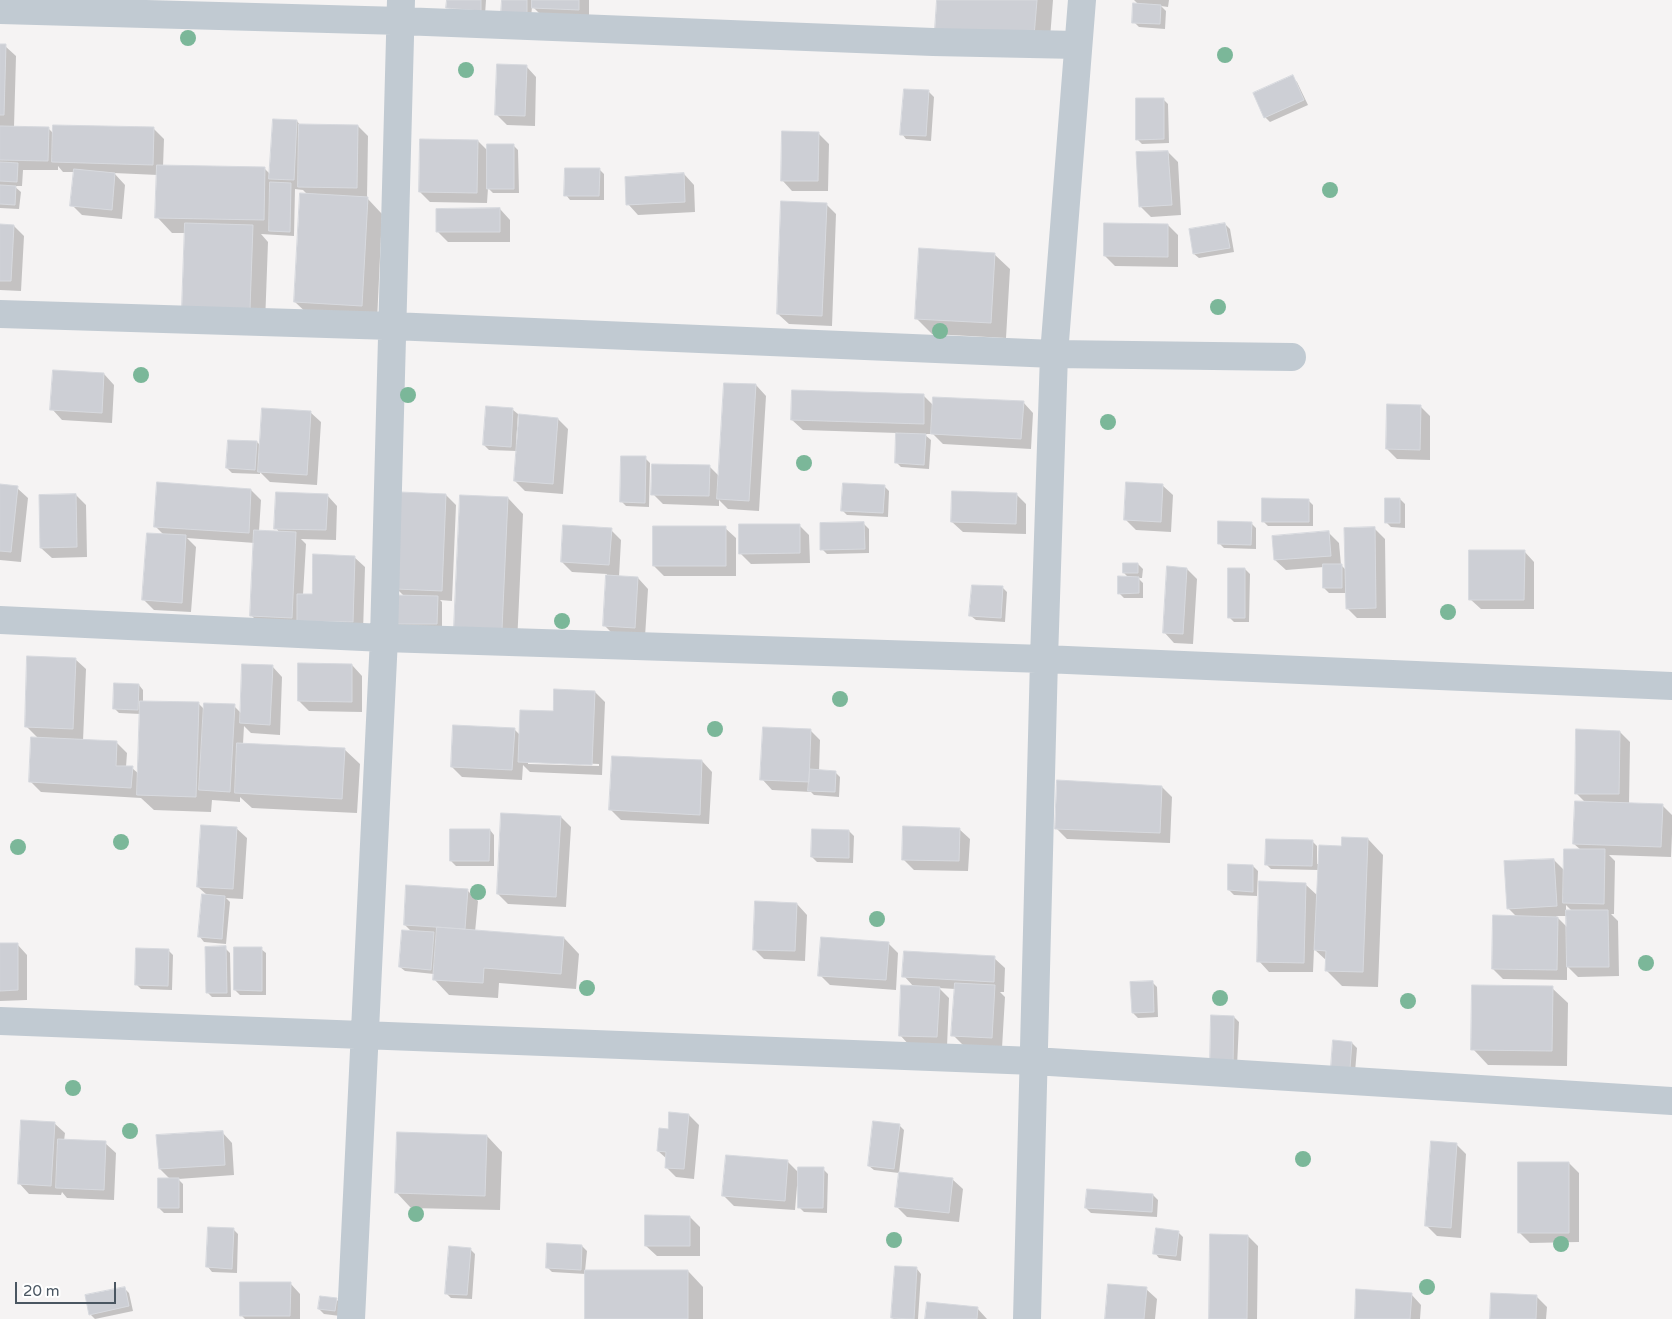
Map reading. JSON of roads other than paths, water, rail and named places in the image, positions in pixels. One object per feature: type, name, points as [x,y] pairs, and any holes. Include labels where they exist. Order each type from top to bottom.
[{"type":"street","points":[[1027,1319],[1054,354],[1082,0]]},
{"type":"street","points":[[0,10],[401,11],[933,42],[1078,45]]},
{"type":"street","points":[[351,1319],[384,638],[401,11]]},
{"type":"street","points":[[0,314],[392,326],[1054,354],[1292,358]]},
{"type":"street","points":[[0,620],[384,638],[1044,659],[1672,686]]},
{"type":"street","points":[[0,1021],[1034,1061],[1672,1101]]}]
